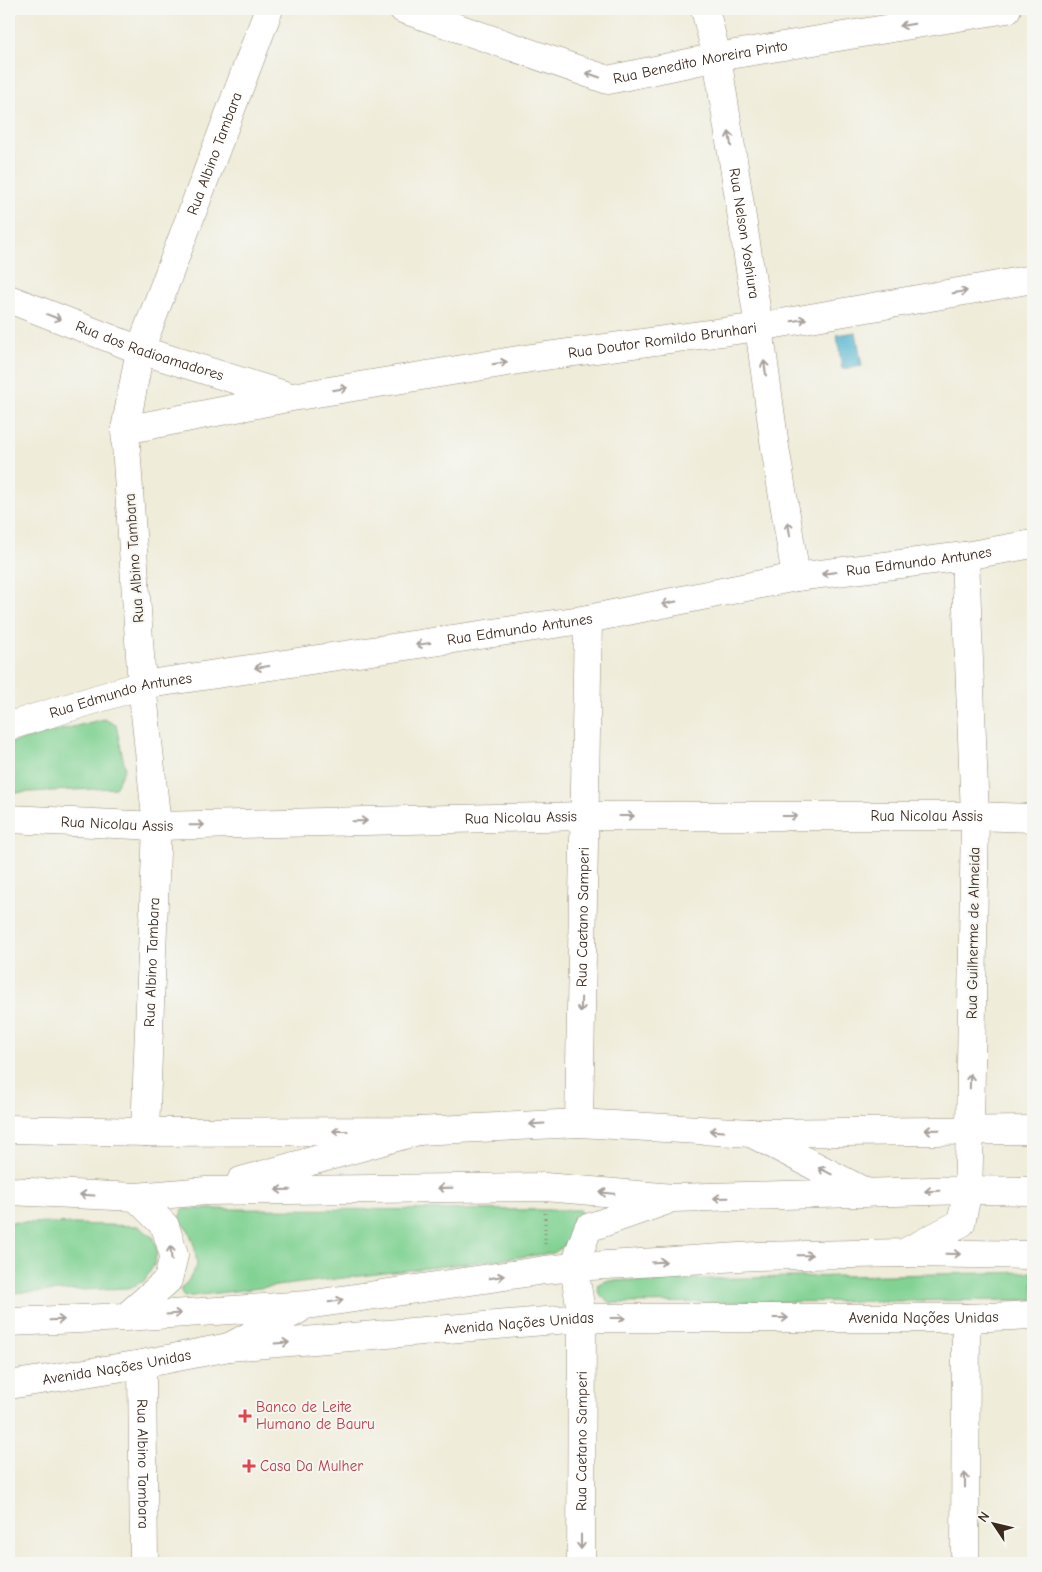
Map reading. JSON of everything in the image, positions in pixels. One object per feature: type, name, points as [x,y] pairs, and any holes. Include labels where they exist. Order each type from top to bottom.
[{"type":"street","name":"Rua Albino Tambara","points":[[145,1132],[157,826],[142,685],[125,430],[140,350],[269,9]]},
{"type":"street","name":"Rua Benedito Moreira Pinto","points":[[403,9],[608,80],[717,57],[1007,9]]},
{"type":"street","name":"Rua Nelson Yoshiura","points":[[705,9],[717,57],[796,577]]},
{"type":"street","name":"Rua Doutor Romildo Brunhari","points":[[125,430],[292,397],[531,358],[759,326],[1033,280]]},
{"type":"street","name":"Rua dos Radioamadores","points":[[9,299],[140,350],[292,397]]},
{"type":"street","name":"Rua Edmundo Antunes","points":[[9,726],[142,685],[588,619],[796,577],[965,556],[1033,544]]},
{"type":"street","name":"Rua Guilherme de Almeida","points":[[904,1252],[961,1223],[968,1190],[975,816],[965,556]]},
{"type":"street","name":"Rua Caetano Samperi","points":[[579,1123],[588,619]]},
{"type":"street","name":"Rua Nicolau Assis","points":[[9,820],[157,826],[584,816],[975,816],[1033,818]]},
{"type":"street","points":[[9,1129],[145,1132],[418,1131],[579,1123],[751,1133],[1033,1130]]},
{"type":"street","points":[[206,1191],[418,1131]]},
{"type":"street","points":[[751,1133],[868,1194]]},
{"type":"street","points":[[9,1191],[136,1197],[206,1191],[545,1187],[673,1198],[968,1190],[1033,1191]]},
{"type":"street","points":[[126,1317],[168,1280],[174,1255],[165,1226],[136,1197]]},
{"type":"street","points":[[574,1268],[588,1228],[673,1198]]},
{"type":"street","points":[[9,1322],[126,1317],[306,1305],[545,1270],[756,1256],[904,1252],[1033,1255]]},
{"type":"street","name":"Rua Caetano Samperi","points":[[574,1268],[582,1318],[581,1563]]},
{"type":"street","points":[[229,1347],[306,1305]]},
{"type":"street","name":"Avenida Nações Unidas","points":[[9,1385],[142,1364],[229,1347],[582,1318],[966,1318],[1033,1315]]},
{"type":"street","points":[[965,1563],[966,1318]]},
{"type":"street","name":"Rua Albino Tambara","points":[[142,1364],[144,1563]]},
{"type":"path","points":[[545,1187],[545,1270]]},
{"type":"green space","points":[[104,719],[116,725],[125,768],[115,788],[9,793],[9,743]]},
{"type":"green space","points":[[183,1209],[580,1210],[582,1216],[563,1247],[553,1253],[184,1297],[180,1289],[188,1281],[197,1266],[195,1248],[189,1231],[179,1218]]},
{"type":"green space","points":[[9,1222],[138,1226],[154,1238],[157,1251],[154,1265],[144,1281],[129,1288],[9,1293]]},
{"type":"green space","points":[[1033,1272],[1033,1300],[610,1303],[599,1294],[597,1285],[605,1281]]},
{"type":"water","points":[[856,332],[862,366],[842,369],[837,335]]},
{"type":"place","name":"Banco de Leite Humano de Bauru","points":[[245,1416]]},
{"type":"place","name":"Casa Da Mulher","points":[[249,1466]]}]
